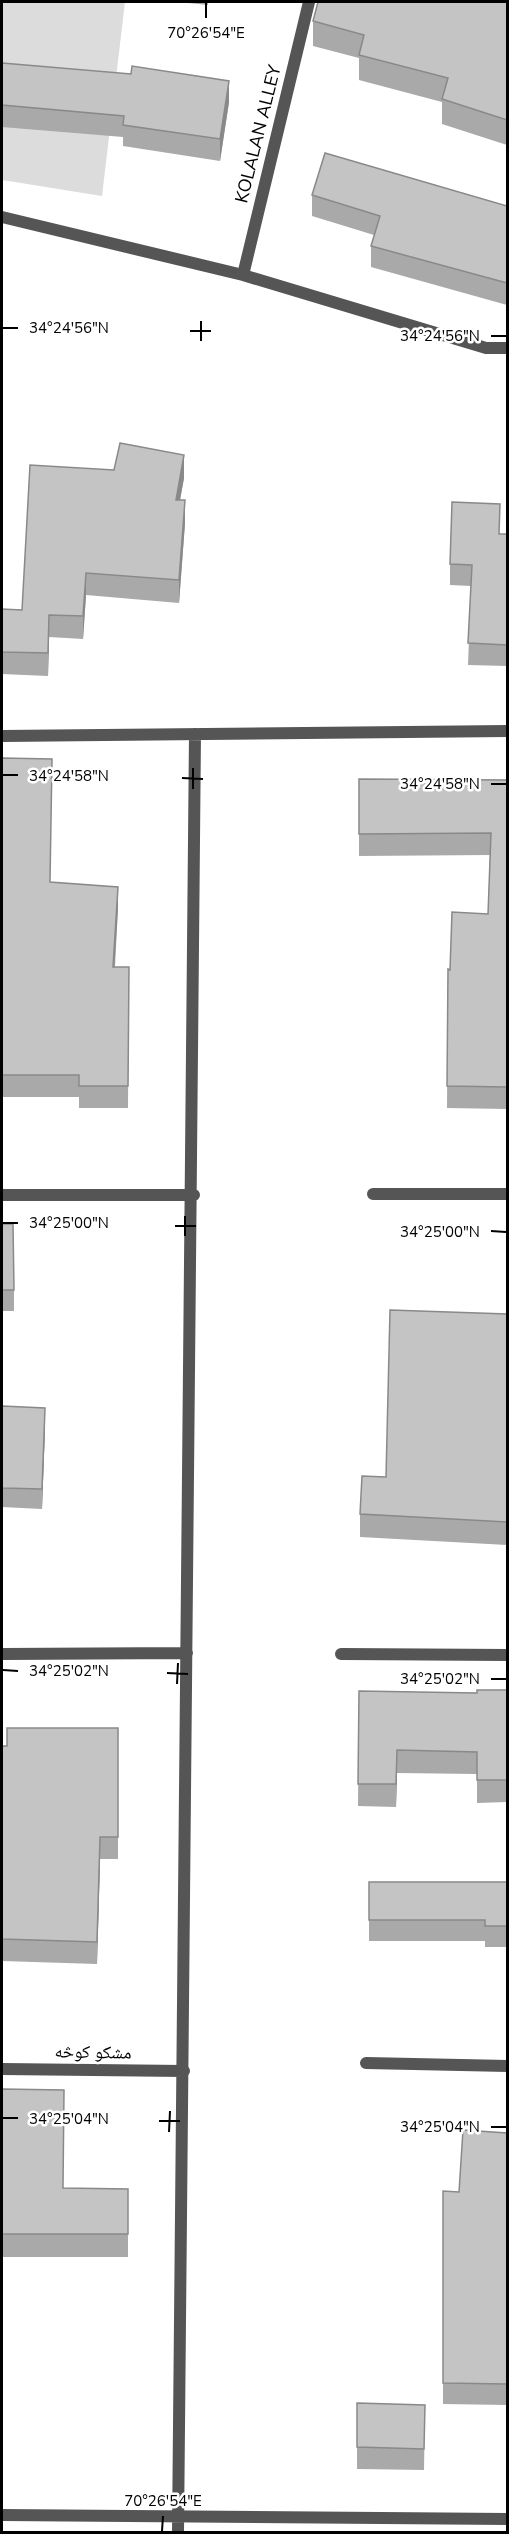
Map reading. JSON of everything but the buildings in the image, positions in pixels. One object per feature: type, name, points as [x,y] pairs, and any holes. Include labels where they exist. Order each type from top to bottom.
[{"type":"street","name":"KOLALAN ALLEY","points":[[243,275],[309,2]]},
{"type":"street","points":[[2,217],[243,275],[486,348],[507,348]]},
{"type":"street","points":[[2,736],[507,731]]},
{"type":"street","points":[[178,2532],[194,1195],[195,734]]},
{"type":"street","points":[[373,1194],[507,1194]]},
{"type":"street","points":[[2,1195],[194,1195]]},
{"type":"street","points":[[2,1654],[187,1653]]},
{"type":"street","points":[[342,1654],[507,1655]]},
{"type":"street","points":[[366,2063],[507,2066]]},
{"type":"street","name":"مشکو کوڅه","points":[[2,2069],[184,2072]]},
{"type":"street","points":[[2,2515],[507,2519]]},
{"type":"shaded area","points":[[2,2],[125,2],[102,196],[2,180]]}]
